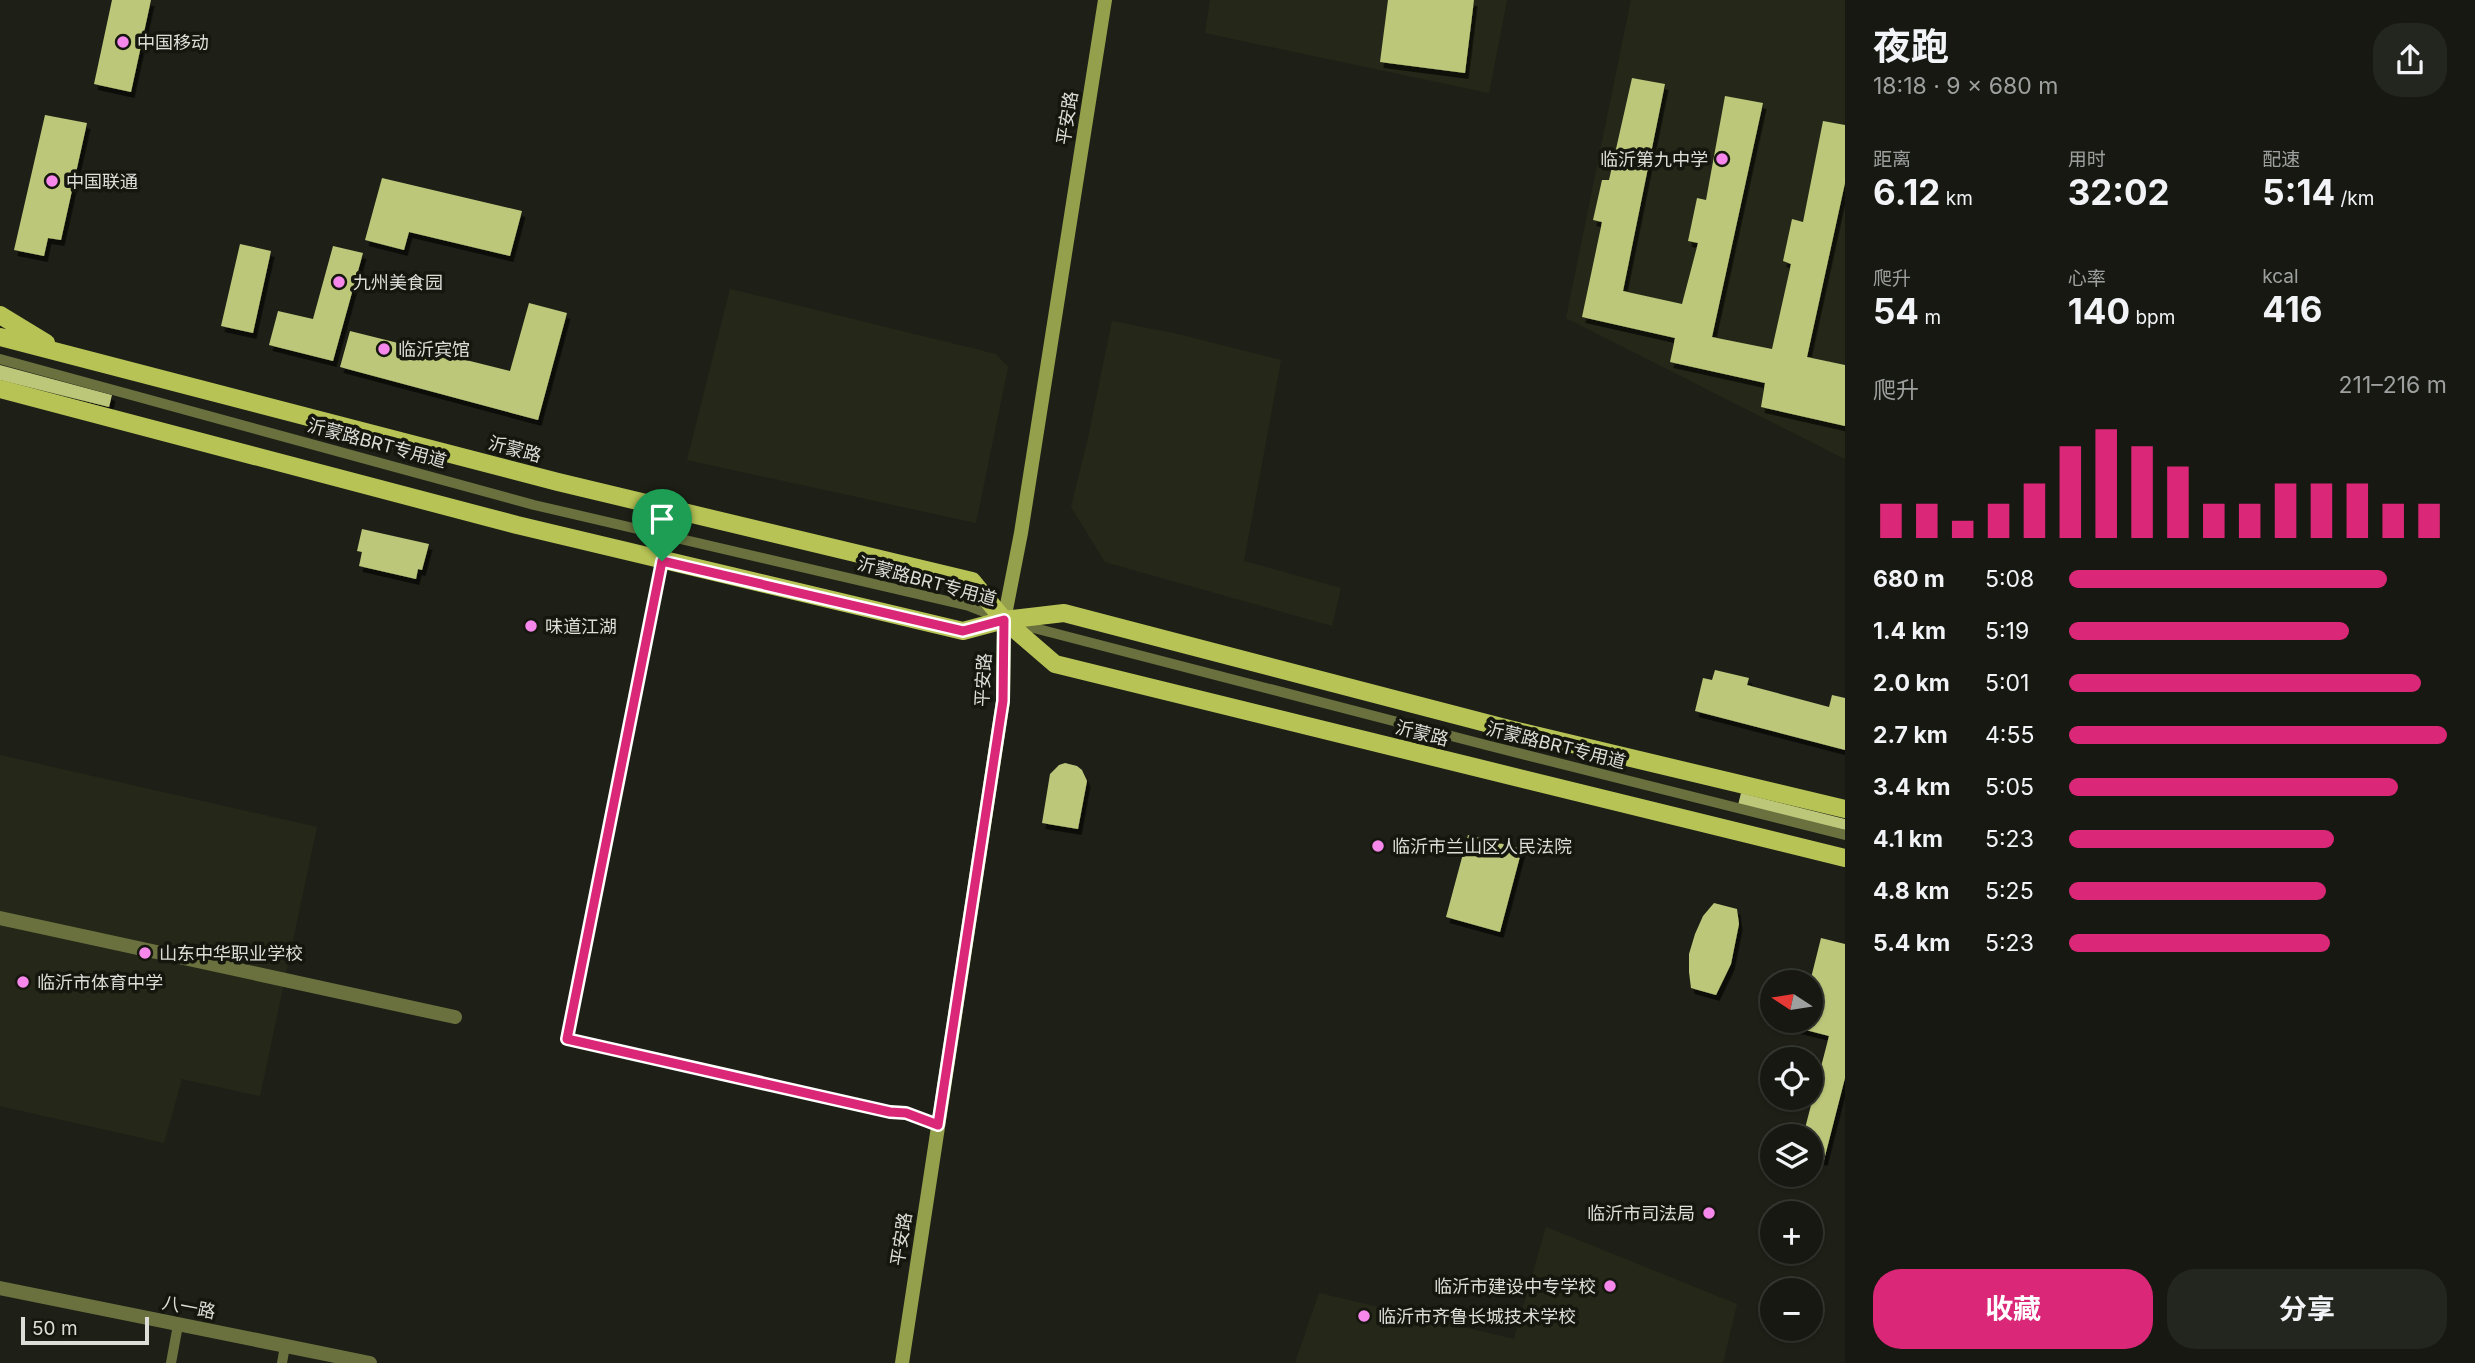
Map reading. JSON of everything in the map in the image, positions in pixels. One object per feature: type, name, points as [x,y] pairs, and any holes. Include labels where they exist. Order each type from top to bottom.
[{"type":"main road","name":"平安路","points":[[902,1363],[1003,701],[1004,620],[1023,519],[1105,0]]},
{"type":"main road","points":[[0,315],[61,352]]},
{"type":"main road","name":"沂蒙路","points":[[0,337],[558,482],[972,581],[1004,620],[1055,664],[1845,858]]},
{"type":"main road","name":"沂蒙路","points":[[0,389],[517,525],[963,631],[1004,620],[1064,613],[1509,729],[1845,809]]},
{"type":"main road","points":[[0,402],[38,399]]},
{"type":"street","points":[[0,918],[455,1017]]},
{"type":"street","name":"八一路","points":[[0,1288],[370,1363]]},
{"type":"lane","name":"沂蒙路BRT专用道","points":[[0,359],[534,505],[969,606],[1004,620],[1845,835]]},
{"type":"lane","points":[[662,561],[567,1039],[890,1112],[906,1113],[938,1125]]},
{"type":"lane","points":[[171,1363],[178,1325]]},
{"type":"lane","points":[[282,1363],[285,1346]]},
{"type":"shaded area","points":[[1210,0],[1507,0],[1489,93],[1205,33]]},
{"type":"shaded area","name":"临沂第九中学","points":[[1631,0],[1845,0],[1845,459],[1566,318]]},
{"type":"shaded area","points":[[730,289],[996,354],[1008,367],[976,523],[687,460]]},
{"type":"shaded area","points":[[1112,321],[1178,334],[1281,360],[1244,561],[1341,588],[1332,626],[1105,562],[1071,507]]},
{"type":"shaded area","name":"山东中华职业学校","points":[[0,755],[317,827],[260,1096],[182,1079],[164,1143],[0,1106]]},
{"type":"shaded area","name":"临沂市建设中专学校","points":[[1546,1227],[1737,1304],[1723,1363],[1295,1363],[1319,1293],[1514,1339]]},
{"type":"building","name":"中国移动","points":[[112,0],[151,0],[131,92],[94,84]]},
{"type":"building","points":[[1388,0],[1474,0],[1465,73],[1380,62]]},
{"type":"building","points":[[1632,78],[1665,84],[1623,291],[1682,304],[1698,243],[1688,241],[1697,198],[1706,200],[1725,96],[1763,103],[1712,337],[1772,349],[1791,264],[1783,261],[1792,219],[1803,222],[1823,121],[1845,125],[1845,183],[1807,357],[1845,365],[1845,426],[1761,407],[1765,383],[1670,362],[1675,338],[1582,317],[1602,222],[1593,220],[1602,180],[1609,180]]},
{"type":"building","name":"中国联通","points":[[45,115],[87,123],[61,240],[48,238],[44,256],[14,250]]},
{"type":"building","points":[[382,178],[522,211],[510,256],[409,232],[404,250],[365,240]]},
{"type":"building","points":[[240,244],[271,251],[253,333],[221,326]]},
{"type":"building","name":"九州美食园","points":[[333,246],[363,253],[333,361],[269,345],[278,311],[313,319]]},
{"type":"building","name":"临沂宾馆","points":[[529,303],[567,313],[538,420],[340,367],[350,331],[510,371]]},
{"type":"building","points":[[0,365],[112,395],[109,407],[0,380]]},
{"type":"building","points":[[362,529],[429,544],[422,570],[418,569],[416,579],[359,566],[362,552],[357,551]]},
{"type":"building","points":[[1715,670],[1749,678],[1747,685],[1829,707],[1832,695],[1845,698],[1845,750],[1695,711],[1703,678],[1712,680]]},
{"type":"building","points":[[1065,763],[1082,770],[1087,781],[1078,829],[1042,823],[1050,774]]},
{"type":"building","points":[[1741,793],[1845,819],[1845,830],[1738,805]]},
{"type":"building","points":[[1468,835],[1522,849],[1500,932],[1446,917]]},
{"type":"building","points":[[1714,903],[1737,909],[1739,924],[1731,964],[1716,995],[1691,988],[1689,972],[1689,954],[1695,934],[1703,916]]},
{"type":"building","points":[[1821,938],[1845,944],[1845,1078],[1824,1160],[1823,1124],[1806,1124],[1810,1110],[1823,1110],[1823,1059],[1829,1036],[1817,1033],[1824,1032],[1824,970],[1813,970]]},
{"type":"place","name":"中国移动","points":[[123,42]]},
{"type":"place","name":"临沂第九中学","points":[[1722,159]]},
{"type":"place","name":"中国联通","points":[[52,181]]},
{"type":"place","name":"九州美食园","points":[[339,282]]},
{"type":"place","name":"临沂宾馆","points":[[384,349]]},
{"type":"place","name":"味道江湖","points":[[531,626]]},
{"type":"place","name":"临沂市兰山区人民法院","points":[[1378,846]]},
{"type":"place","name":"山东中华职业学校","points":[[145,953]]},
{"type":"place","name":"临沂市体育中学","points":[[23,982]]},
{"type":"place","name":"临沂市司法局","points":[[1709,1213]]},
{"type":"place","name":"临沂市建设中专学校","points":[[1610,1286]]},
{"type":"place","name":"临沂市齐鲁长城技术学校","points":[[1364,1316]]},
{"type":"route","points":[[662,561],[963,631],[1004,620],[1003,701],[938,1125],[906,1113],[890,1112],[567,1039],[662,561]]}]
